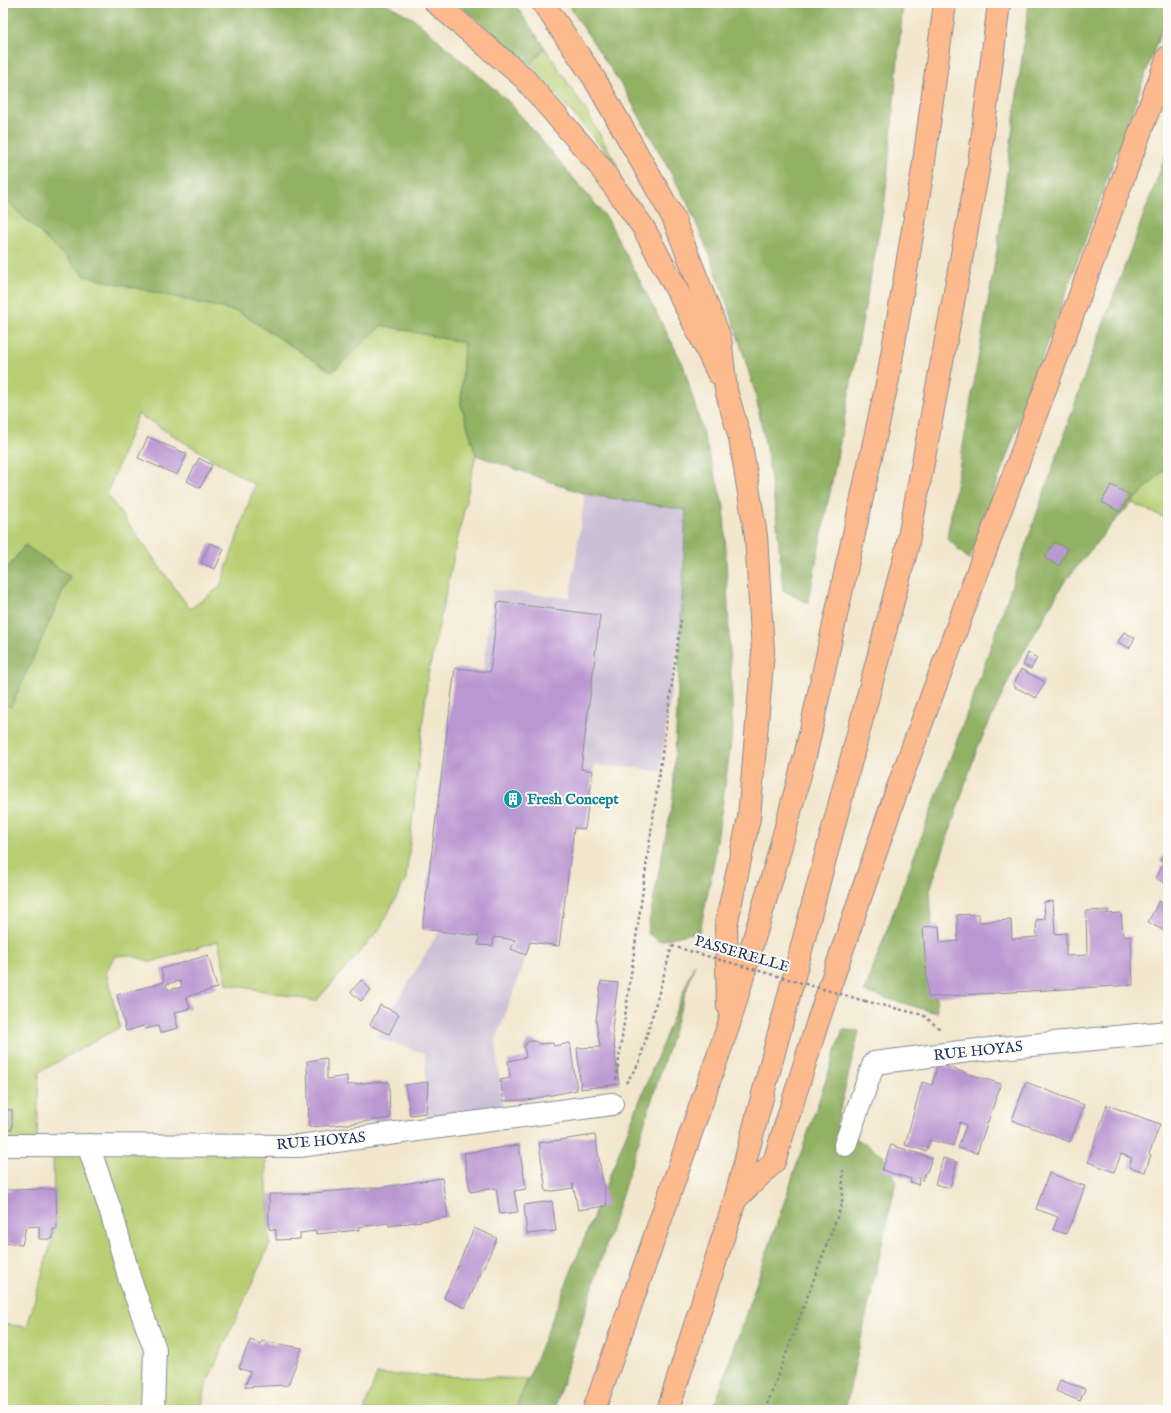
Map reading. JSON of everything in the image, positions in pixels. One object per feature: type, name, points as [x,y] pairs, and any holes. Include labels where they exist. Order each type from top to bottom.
[{"type":"highway","points":[[436,3],[523,77],[598,164],[643,227],[688,311],[726,390],[740,438],[756,536],[763,652],[749,818],[726,925],[728,1027]]},
{"type":"highway","points":[[543,3],[594,78],[673,217],[720,338],[726,390]]},
{"type":"highway","points":[[594,1410],[728,1027],[776,864],[806,752],[888,379],[923,169],[945,3]]},
{"type":"highway","points":[[668,1410],[735,1200],[907,548],[979,164],[999,3]]},
{"type":"highway","points":[[735,1200],[774,1162],[818,1021],[898,787],[1168,57]]},
{"type":"street","name":"RUE HOYAS","points":[[845,1145],[874,1063],[969,1051],[1168,1032]]},
{"type":"street","name":"RUE HOYAS","points":[[3,1145],[299,1146],[612,1104]]},
{"type":"street","points":[[88,1145],[112,1215],[130,1280],[155,1349],[153,1410]]},
{"type":"path","points":[[612,1104],[681,620]]},
{"type":"path","name":"PASSERELLE","points":[[639,1063],[672,946],[865,1001],[923,1015]]},
{"type":"path","points":[[765,1410],[842,1204],[845,1145]]},
{"type":"shaded area","points":[[585,494],[686,510],[681,620],[660,772],[636,768],[594,765],[587,826],[572,824],[496,1040],[503,1119],[428,1129],[425,1054],[376,1037],[456,903],[493,590],[570,598]]},
{"type":"green space","points":[[3,3],[385,3],[414,19],[509,102],[607,218],[683,364],[724,507],[733,729],[714,862],[700,931],[659,941],[647,933],[673,799],[686,510],[585,494],[476,455],[461,404],[464,343],[382,325],[332,372],[239,312],[85,276],[3,197]]},
{"type":"green space","points":[[457,3],[514,3],[545,48],[530,64]]},
{"type":"green space","points":[[567,3],[903,3],[885,200],[808,603],[783,590],[776,514],[767,453],[755,392],[734,324],[709,253],[687,202],[624,89]]},
{"type":"green space","points":[[1029,3],[1168,3],[1168,12],[969,560],[947,538],[997,250]]},
{"type":"green space","points":[[545,48],[583,106],[618,166],[530,64]]},
{"type":"green space","points":[[1168,149],[1168,465],[1111,525],[1063,584],[1013,671],[977,749],[930,890],[937,1013],[864,992],[977,686],[1090,360]]},
{"type":"green space","points":[[3,197],[85,276],[239,312],[332,372],[382,325],[464,343],[461,404],[476,455],[428,675],[406,879],[379,930],[316,1001],[227,984],[218,941],[152,962],[129,955],[115,956],[106,972],[120,1027],[39,1072],[37,1145],[3,1145],[3,703],[25,545],[3,574]],"holes":[[[138,414],[255,485],[220,587],[190,609],[107,494]]]},
{"type":"green space","points":[[1168,465],[1168,519],[1132,503]]},
{"type":"green space","points":[[25,545],[70,576],[11,707],[3,703],[3,574]]},
{"type":"green space","points":[[695,963],[554,1410],[515,1410],[528,1379]]},
{"type":"green space","points":[[843,1030],[859,1031],[836,1126],[883,1155],[896,1182],[845,1410],[713,1410]]},
{"type":"green space","points":[[53,1145],[265,1146],[270,1244],[207,1382],[201,1410],[3,1410],[3,1324],[27,1327],[54,1232]]},
{"type":"green space","points":[[377,1374],[528,1379],[515,1410],[364,1410]]},
{"type":"building","points":[[148,437],[187,454],[177,475],[138,458]]},
{"type":"building","points":[[199,458],[212,465],[200,488],[187,481]]},
{"type":"building","points":[[1111,485],[1130,495],[1120,512],[1102,502]]},
{"type":"building","points":[[1054,542],[1068,549],[1059,566],[1045,558]]},
{"type":"building","points":[[210,543],[224,549],[215,569],[201,563]]},
{"type":"building","name":"Fresh Concept","points":[[498,602],[600,615],[581,769],[593,771],[585,829],[574,828],[559,946],[530,942],[526,955],[511,949],[515,940],[494,937],[493,946],[478,945],[479,936],[422,929],[455,668],[490,672]]},
{"type":"building","points":[[1124,632],[1135,638],[1129,648],[1118,642]]},
{"type":"building","points":[[1028,653],[1037,658],[1031,669],[1023,665]]},
{"type":"building","points":[[1021,669],[1045,682],[1036,698],[1013,686]]},
{"type":"building","points":[[1165,853],[1168,855],[1168,885],[1156,878],[1164,863],[1160,861]]},
{"type":"building","points":[[1053,901],[1055,934],[1066,933],[1066,956],[1087,955],[1086,911],[1109,910],[1107,914],[1121,913],[1123,936],[1131,936],[1133,985],[928,997],[923,927],[939,926],[940,943],[958,941],[957,915],[979,914],[979,922],[1011,920],[1012,939],[1037,937],[1036,920],[1045,919],[1044,902]]},
{"type":"building","points":[[1159,901],[1168,907],[1168,933],[1148,922]]},
{"type":"building","points":[[208,955],[217,988],[186,997],[190,1008],[174,1013],[178,1028],[160,1033],[158,1026],[145,1029],[144,1026],[126,1031],[117,995],[164,982],[161,969]],"holes":[[[180,981],[182,987],[168,990],[166,984]]]},
{"type":"building","points":[[361,980],[371,990],[361,1001],[351,992]]},
{"type":"building","points":[[601,981],[618,983],[612,1028],[619,1084],[581,1089],[577,1048],[600,1047],[596,1021]]},
{"type":"building","points":[[380,1005],[399,1014],[389,1034],[370,1025]]},
{"type":"building","points":[[528,1041],[535,1041],[540,1044],[553,1043],[554,1046],[570,1043],[577,1090],[527,1100],[504,1101],[500,1080],[510,1078],[508,1061],[526,1057],[524,1047]]},
{"type":"building","points":[[327,1058],[327,1079],[347,1076],[347,1085],[389,1082],[390,1118],[348,1124],[309,1127],[307,1061]]},
{"type":"building","points":[[938,1064],[1001,1084],[977,1153],[958,1148],[966,1125],[960,1122],[953,1146],[930,1140],[926,1151],[905,1145],[922,1082],[932,1085]]},
{"type":"building","points":[[428,1082],[426,1113],[410,1115],[405,1085]]},
{"type":"building","points":[[1026,1082],[1084,1105],[1070,1142],[1012,1120]]},
{"type":"building","points":[[1107,1105],[1160,1124],[1149,1154],[1151,1155],[1145,1172],[1129,1167],[1132,1158],[1121,1154],[1114,1172],[1088,1162]]},
{"type":"building","points":[[3,1110],[12,1110],[12,1129],[3,1129]]},
{"type":"building","points":[[595,1135],[607,1206],[578,1210],[573,1184],[573,1188],[546,1192],[539,1143]]},
{"type":"building","points":[[519,1145],[526,1189],[514,1191],[518,1212],[500,1214],[496,1188],[470,1192],[464,1153]]},
{"type":"building","points":[[891,1145],[932,1158],[923,1180],[919,1178],[918,1185],[910,1182],[911,1179],[882,1170]]},
{"type":"building","points":[[943,1158],[957,1162],[950,1188],[935,1184]]},
{"type":"building","points":[[1049,1173],[1085,1186],[1066,1234],[1053,1230],[1058,1217],[1036,1209]]},
{"type":"building","points":[[442,1178],[448,1217],[389,1226],[388,1223],[359,1227],[360,1230],[316,1234],[316,1231],[300,1233],[300,1239],[276,1240],[276,1230],[269,1229],[269,1194],[300,1194],[383,1187]]},
{"type":"building","points":[[56,1189],[57,1229],[53,1229],[53,1239],[39,1239],[39,1226],[26,1227],[22,1245],[3,1243],[3,1190]]},
{"type":"building","points":[[552,1201],[556,1231],[527,1234],[524,1205]]},
{"type":"building","points":[[474,1228],[497,1238],[465,1308],[444,1298]]},
{"type":"building","points":[[250,1340],[261,1344],[262,1341],[302,1348],[288,1385],[245,1387],[250,1372],[239,1368]]},
{"type":"building","points":[[1060,1380],[1085,1389],[1080,1401],[1056,1391]]},
{"type":"place","name":"Fresh Concept","points":[[513,799]]}]
